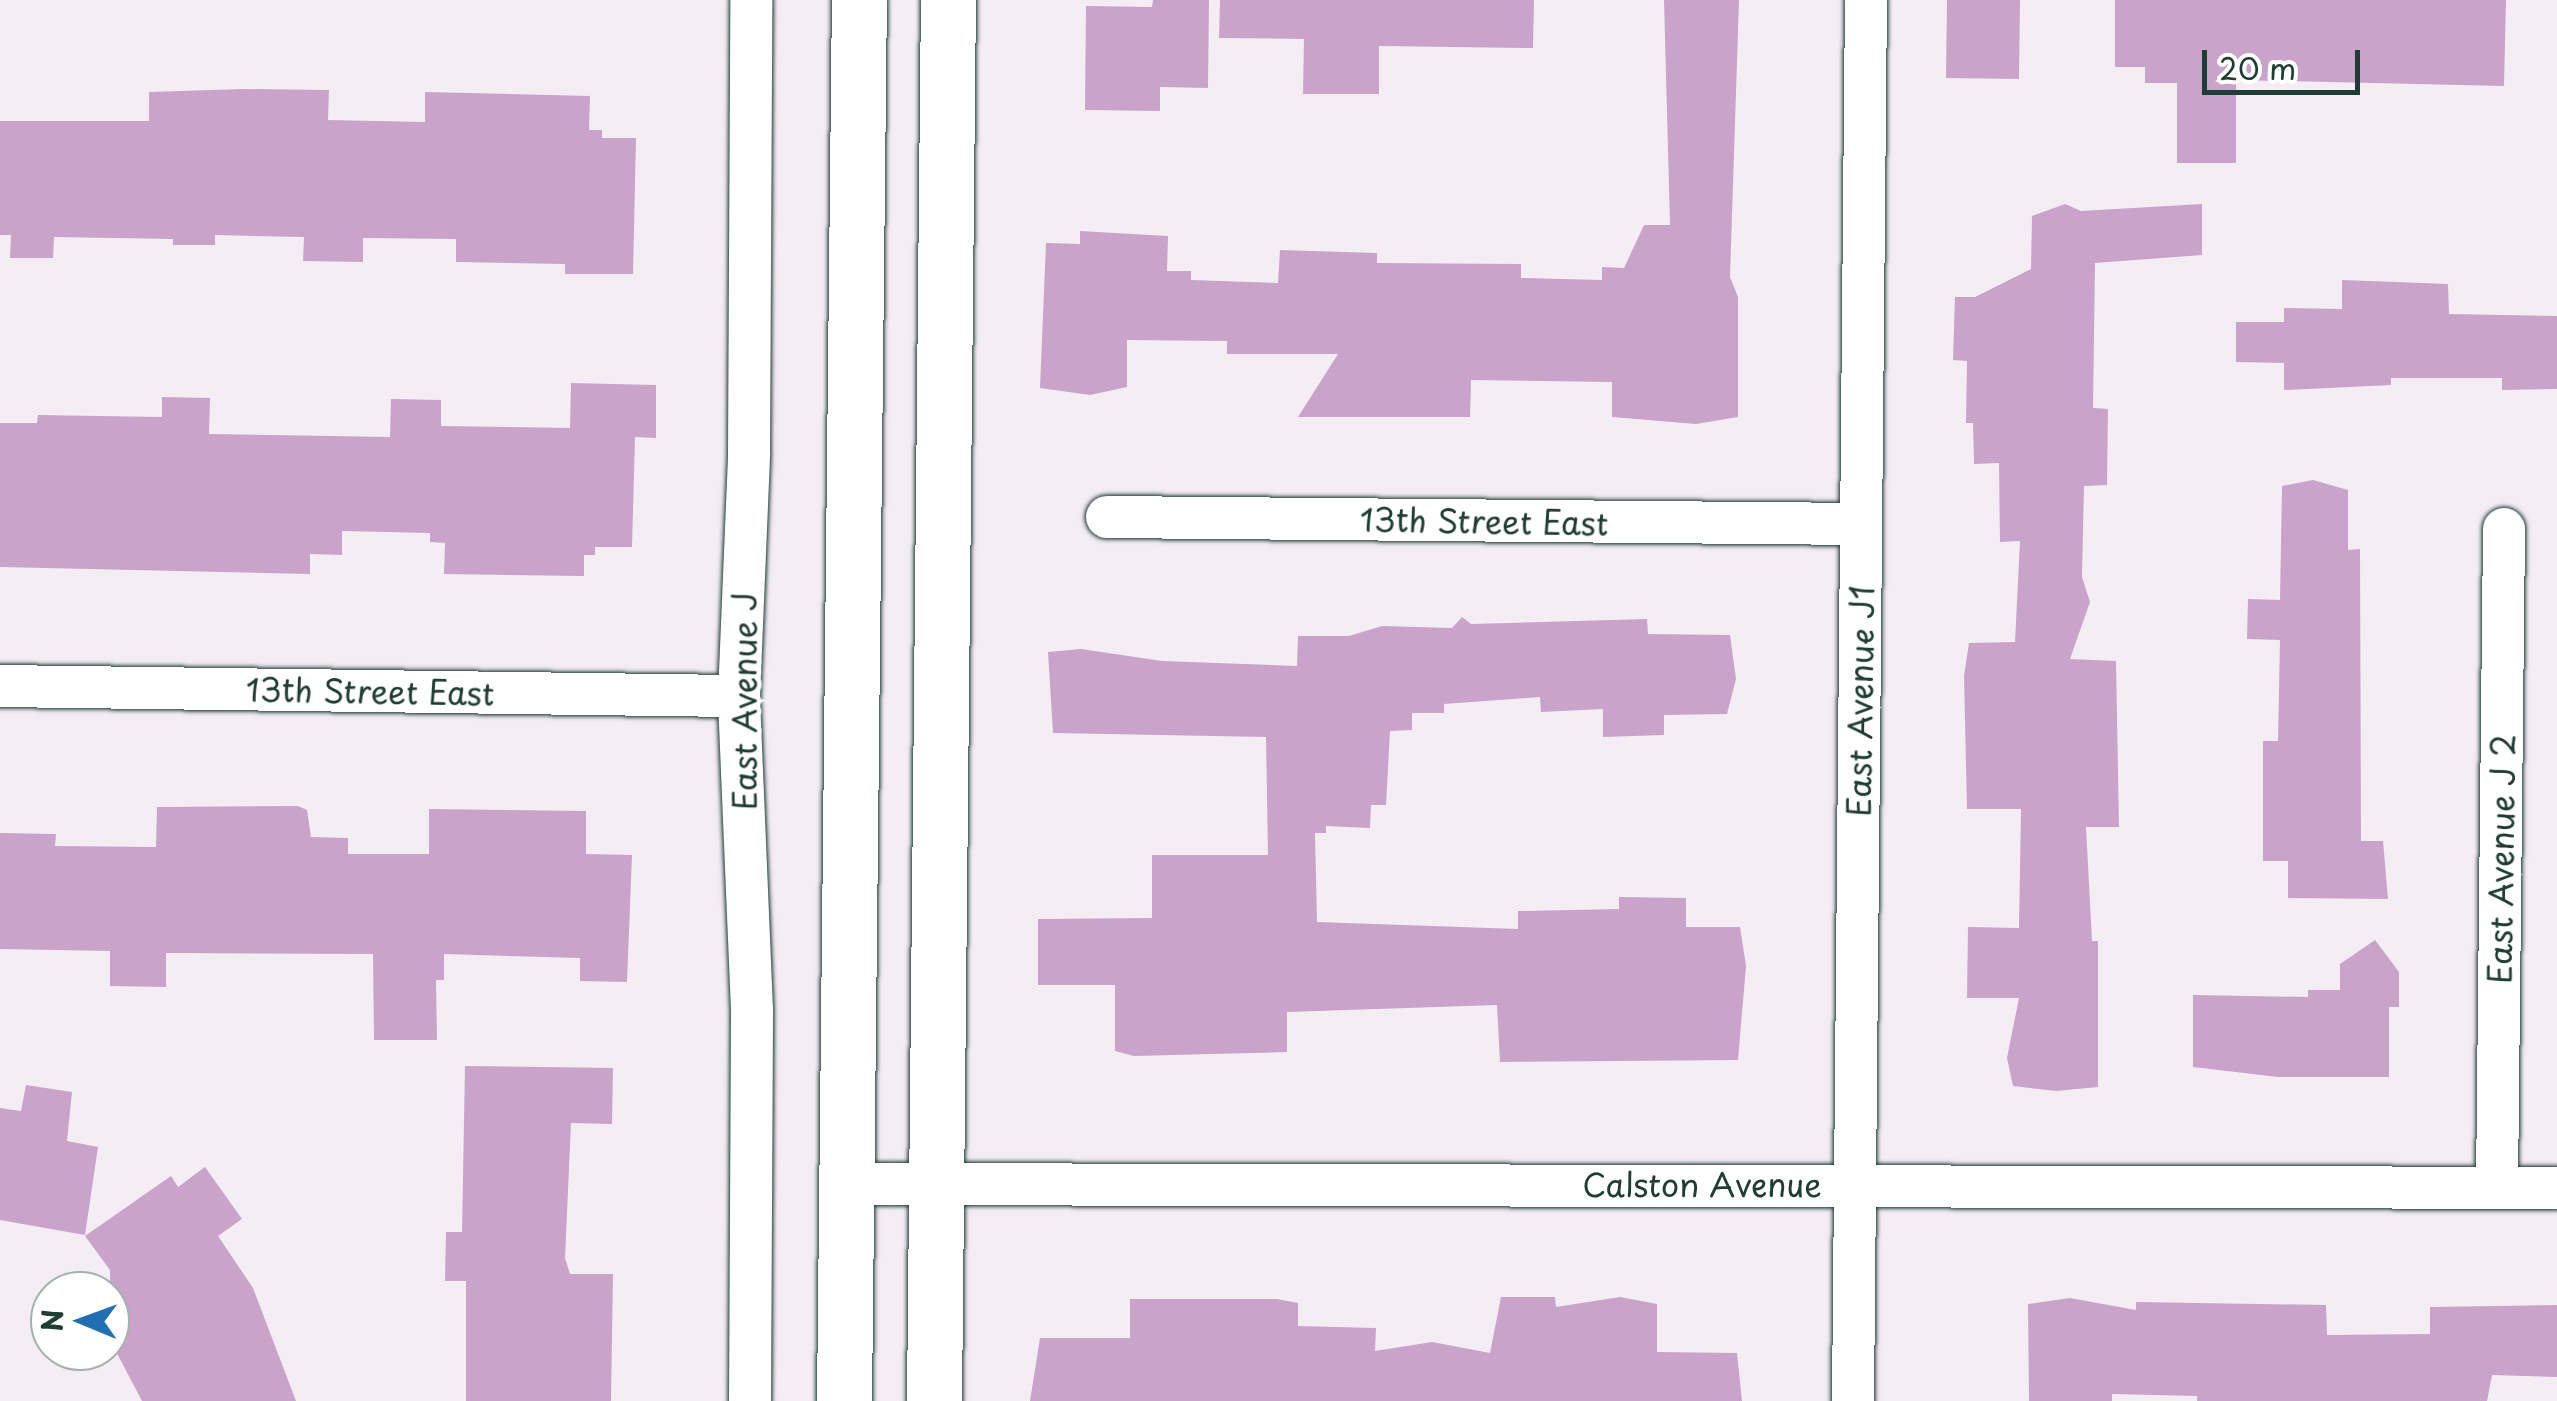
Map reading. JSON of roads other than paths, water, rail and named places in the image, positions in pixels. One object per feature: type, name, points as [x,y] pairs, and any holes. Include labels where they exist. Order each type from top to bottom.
[{"type":"main road","points":[[844,1401],[858,0]]},
{"type":"main road","points":[[934,1401],[948,0]]},
{"type":"street","name":"East Avenue J","points":[[750,1401],[752,1010],[739,696],[750,453],[751,0]]},
{"type":"street","name":"East Avenue J1","points":[[1853,1401],[1866,0]]},
{"type":"street","name":"13th Street East","points":[[1107,517],[1861,524]]},
{"type":"street","name":"East Avenue J 2","points":[[2497,1188],[2504,529]]},
{"type":"street","name":"13th Street East","points":[[0,686],[739,696]]},
{"type":"street","name":"Calston Avenue","points":[[848,1184],[2557,1188]]}]
